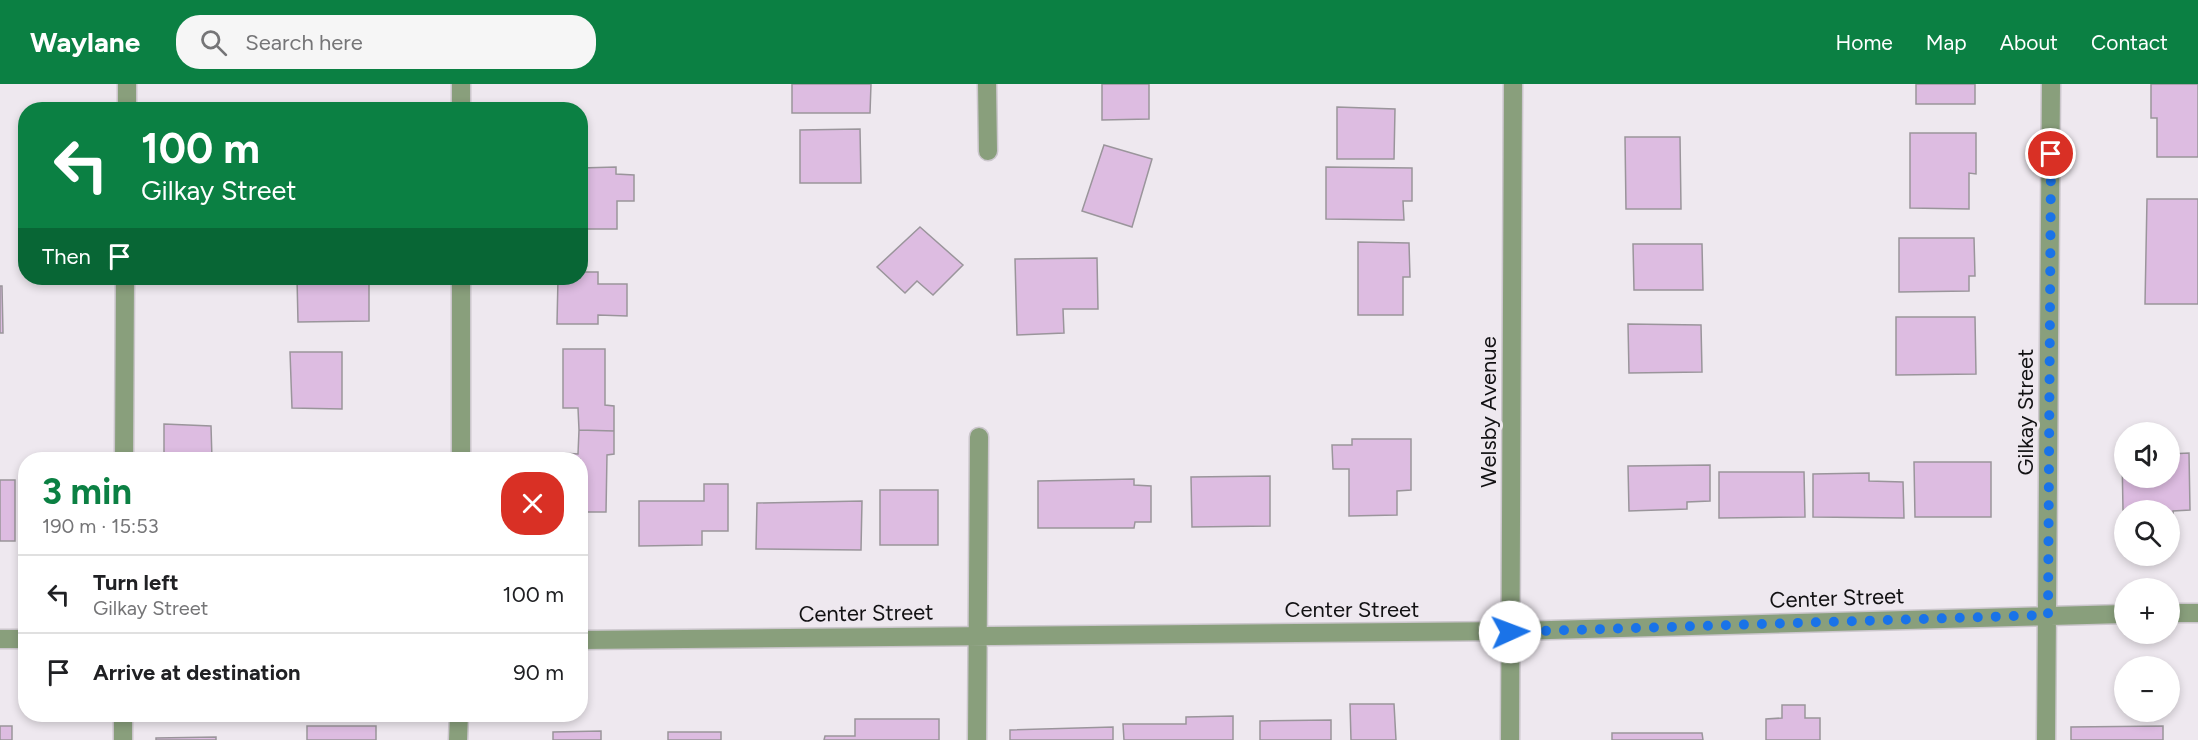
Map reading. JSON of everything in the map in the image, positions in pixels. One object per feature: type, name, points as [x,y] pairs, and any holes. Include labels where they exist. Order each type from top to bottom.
[{"type":"street","points":[[127,84],[127,102]]},
{"type":"street","points":[[461,102],[462,84]]},
{"type":"street","points":[[987,84],[988,151]]},
{"type":"street","name":"Welsby Avenue","points":[[1510,740],[1514,84]]},
{"type":"street","name":"Gilkay Street","points":[[2046,740],[2051,84]]},
{"type":"street","points":[[124,452],[125,285]]},
{"type":"street","points":[[460,452],[461,285]]},
{"type":"street","points":[[976,740],[979,437]]},
{"type":"street","points":[[2180,613],[2198,613]]},
{"type":"street","name":"Center Street","points":[[588,640],[1510,632],[2114,614]]},
{"type":"street","points":[[0,639],[18,639]]},
{"type":"street","points":[[123,722],[123,740]]},
{"type":"street","points":[[458,740],[459,722]]},
{"type":"building","points":[[792,84],[871,84],[870,113],[792,113]]},
{"type":"building","points":[[1102,84],[1149,84],[1149,119],[1102,120]]},
{"type":"building","points":[[1916,84],[1975,84],[1975,104],[1916,104]]},
{"type":"building","points":[[2151,84],[2198,84],[2198,157],[2157,157],[2157,118],[2151,118]]},
{"type":"building","points":[[1337,107],[1395,109],[1394,159],[1337,159]]},
{"type":"building","points":[[860,129],[861,183],[800,183],[800,130]]},
{"type":"building","points":[[1910,133],[1976,133],[1976,174],[1969,173],[1969,209],[1910,208]]},
{"type":"building","points":[[1625,137],[1680,137],[1681,209],[1626,209]]},
{"type":"building","points":[[1104,145],[1152,159],[1132,227],[1082,211]]},
{"type":"building","points":[[616,167],[616,174],[634,175],[634,201],[617,201],[617,229],[588,229],[588,168]]},
{"type":"building","points":[[1326,167],[1412,168],[1412,201],[1403,201],[1404,220],[1326,219]]},
{"type":"building","points":[[2147,199],[2198,199],[2198,304],[2145,304]]},
{"type":"building","points":[[920,227],[963,265],[933,295],[917,281],[905,293],[877,267]]},
{"type":"building","points":[[1899,238],[1974,238],[1975,276],[1969,276],[1969,291],[1899,292]]},
{"type":"building","points":[[1358,242],[1409,243],[1410,277],[1403,277],[1403,315],[1358,315]]},
{"type":"building","points":[[1633,244],[1702,244],[1703,290],[1634,290]]},
{"type":"building","points":[[1097,258],[1098,309],[1063,309],[1064,333],[1017,335],[1015,259]]},
{"type":"building","points":[[588,272],[598,272],[598,284],[627,284],[627,316],[598,315],[598,324],[557,324],[558,285],[588,285]]},
{"type":"building","points":[[297,285],[369,285],[369,321],[298,322]]},
{"type":"building","points":[[0,286],[2,286],[3,333],[0,333]]},
{"type":"building","points":[[1896,317],[1975,317],[1976,374],[1896,375]]},
{"type":"building","points":[[1628,324],[1701,325],[1702,372],[1629,373]]},
{"type":"building","points":[[563,349],[605,349],[605,405],[614,406],[614,431],[579,430],[578,408],[563,408]]},
{"type":"building","points":[[290,352],[342,352],[342,409],[292,408]]},
{"type":"building","points":[[164,424],[211,426],[212,452],[164,452]]},
{"type":"building","points":[[579,430],[614,431],[614,454],[607,455],[606,512],[588,512],[588,452],[578,452]]},
{"type":"building","points":[[1352,439],[1411,439],[1411,490],[1397,491],[1397,515],[1349,516],[1349,469],[1333,469],[1332,445],[1352,445]]},
{"type":"building","points":[[2180,453],[2189,453],[2190,510],[2180,511],[2180,500],[2123,500],[2123,488],[2180,488]]},
{"type":"building","points":[[1914,462],[1991,462],[1991,517],[1915,517]]},
{"type":"building","points":[[1710,465],[1710,501],[1687,502],[1687,509],[1629,511],[1628,466]]},
{"type":"building","points":[[1719,472],[1804,472],[1805,517],[1719,518]]},
{"type":"building","points":[[1869,473],[1869,481],[1903,482],[1904,518],[1813,517],[1813,474]]},
{"type":"building","points":[[1270,476],[1270,526],[1192,527],[1191,477]]},
{"type":"building","points":[[1134,479],[1134,485],[1151,486],[1151,522],[1135,522],[1134,528],[1038,528],[1038,481]]},
{"type":"building","points":[[0,480],[15,480],[15,541],[0,541]]},
{"type":"building","points":[[704,484],[728,484],[728,531],[702,531],[702,545],[639,546],[639,501],[704,501]]},
{"type":"building","points":[[880,490],[938,490],[938,545],[880,545]]},
{"type":"building","points":[[862,501],[861,550],[756,549],[757,503]]},
{"type":"building","points":[[1350,704],[1394,704],[1396,740],[1351,740]]},
{"type":"building","points":[[1782,705],[1805,705],[1805,718],[1820,718],[1820,740],[1766,740],[1766,719],[1782,718]]},
{"type":"building","points":[[1233,716],[1233,740],[1124,740],[1123,724],[1186,724],[1186,717]]},
{"type":"building","points":[[855,719],[939,719],[939,740],[824,740],[825,736],[855,736]]},
{"type":"building","points":[[1331,720],[1331,740],[1260,740],[1260,721]]},
{"type":"building","points":[[0,726],[12,726],[12,740],[0,740]]},
{"type":"building","points":[[307,726],[376,726],[376,740],[307,740]]},
{"type":"building","points":[[2163,726],[2163,740],[2071,740],[2071,727]]},
{"type":"building","points":[[1113,727],[1113,740],[1010,740],[1010,730]]},
{"type":"building","points":[[601,731],[601,740],[553,740],[553,732]]},
{"type":"building","points":[[668,732],[721,732],[721,740],[668,740]]},
{"type":"building","points":[[1612,733],[1702,733],[1703,740],[1612,740]]},
{"type":"building","points":[[216,737],[216,740],[156,740],[156,738]]},
{"type":"route","points":[[1510,632],[2048,615],[2051,154]]}]
